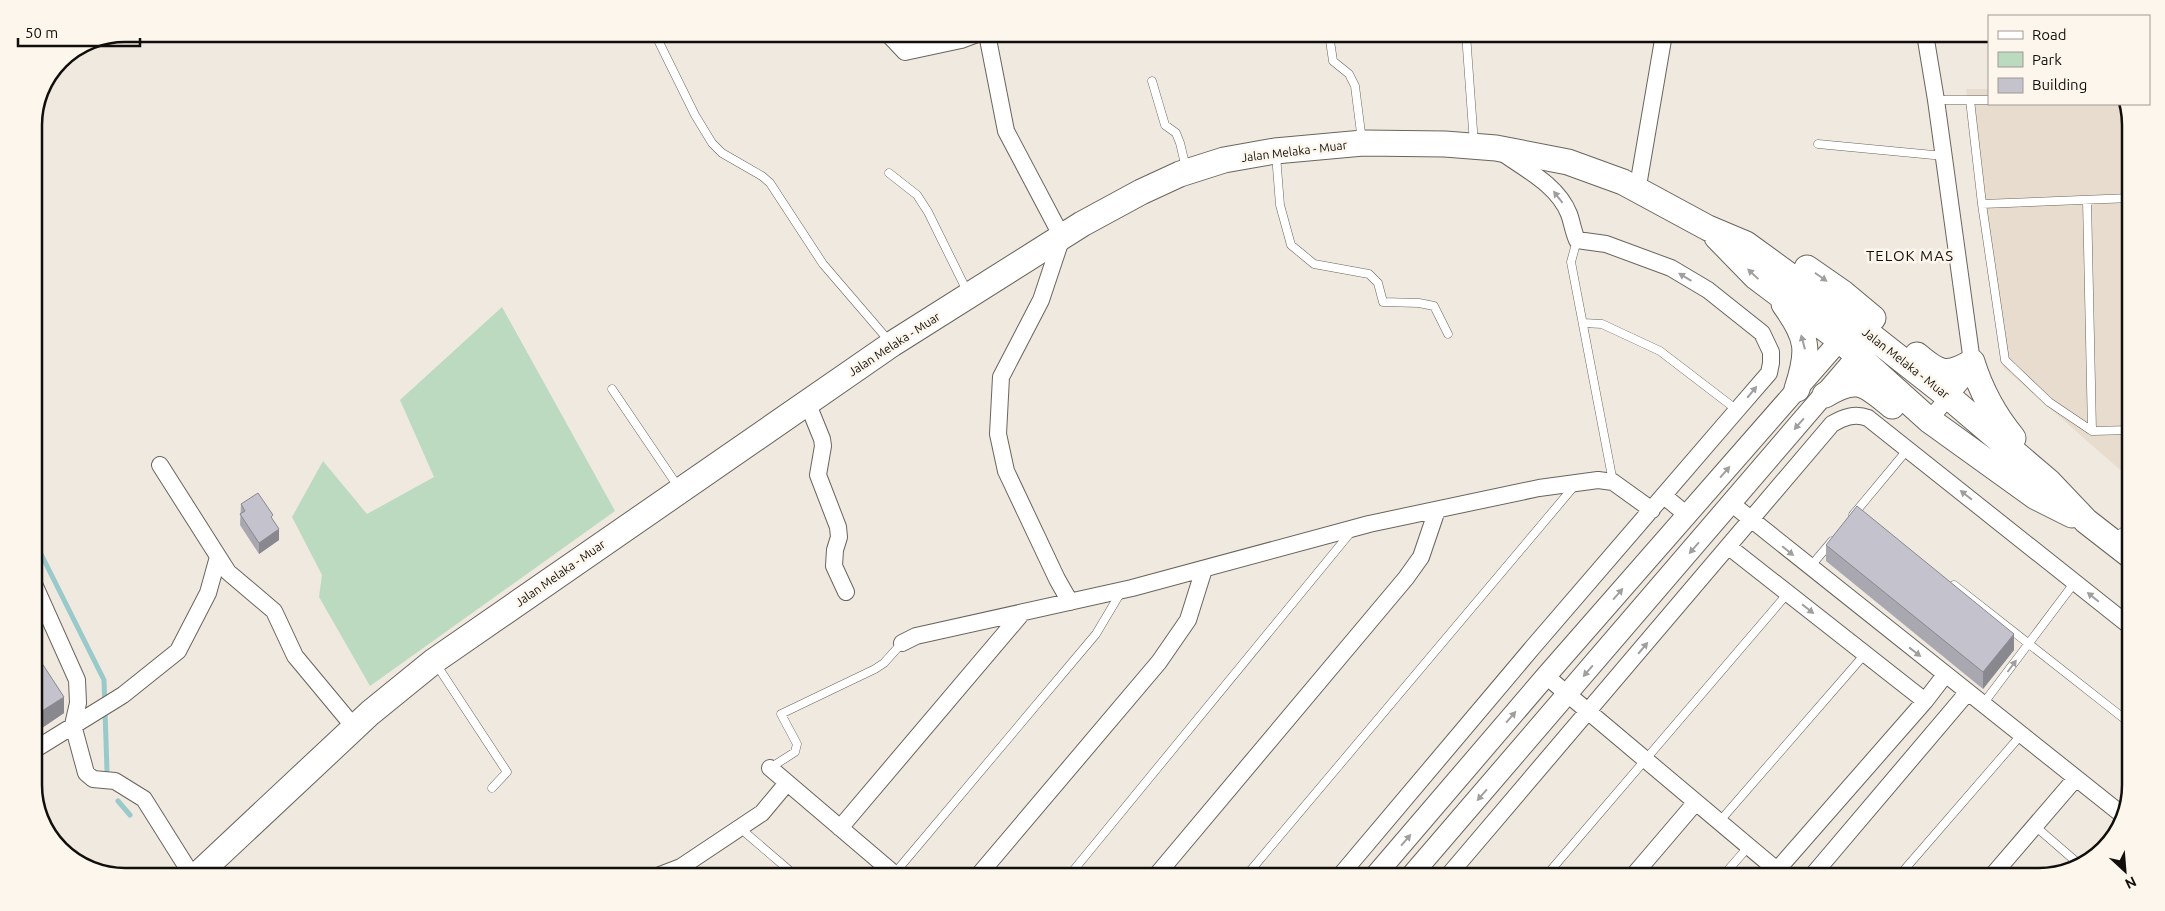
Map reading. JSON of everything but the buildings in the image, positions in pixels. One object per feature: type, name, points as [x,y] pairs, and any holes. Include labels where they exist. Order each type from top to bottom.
[{"type":"main road","name":"Jalan Melaka - Muar","points":[[204,868],[354,727],[434,661],[892,344],[1062,237],[1141,192],[1187,172],[1224,160],[1275,151],[1363,143],[1445,144],[1485,147],[1568,162],[1631,184],[1708,228],[1746,244],[1853,341],[1929,420],[2043,489],[2122,549]]},
{"type":"main road","points":[[1631,184],[1709,209],[1756,232],[1843,293],[1929,366],[1946,373],[1958,371],[1972,362],[1979,386],[1997,419],[2043,489]]},
{"type":"main road","name":"Jalan Melaka - Muar","points":[[1708,228],[1756,277],[1774,291],[1853,341],[1949,397],[2043,489]]},
{"type":"main road","points":[[1774,291],[1797,323],[1806,347],[1805,366],[1797,389]]},
{"type":"main road","points":[[1825,394],[1841,385],[1858,383],[1871,389],[1971,469],[1995,484],[2043,489]]},
{"type":"street","points":[[896,42],[905,52],[952,42]]},
{"type":"street","points":[[989,42],[1006,132],[1062,237],[1040,300],[1001,377],[998,434],[1006,471],[1056,578],[1070,602]]},
{"type":"street","points":[[1631,184],[1662,42]]},
{"type":"street","points":[[1926,42],[1972,362],[1964,379],[1929,420]]},
{"type":"street","points":[[1348,868],[1533,647],[1769,372],[1771,364],[1771,352],[1762,333],[1708,290],[1671,268],[1606,244],[1577,240],[1568,213],[1549,186],[1485,147]]},
{"type":"street","points":[[1382,868],[1546,676],[1797,389],[1853,341]]},
{"type":"street","points":[[1418,868],[1825,394],[1853,341]]},
{"type":"street","points":[[807,402],[824,446],[818,475],[838,527],[839,537],[835,550],[834,566],[846,592]]},
{"type":"street","points":[[1455,868],[1832,424],[1844,418],[1860,415],[1868,418],[2122,620]]},
{"type":"street","points":[[160,465],[228,572],[274,611],[294,656],[354,727]]},
{"type":"street","points":[[902,643],[916,636],[1122,590],[1354,528],[1539,488],[1598,480],[1613,482],[1652,510]]},
{"type":"street","points":[[1664,496],[1687,515]]},
{"type":"street","points":[[1732,504],[2118,811]]},
{"type":"street","points":[[1163,868],[1406,578],[1421,557],[1438,510]]},
{"type":"street","points":[[1728,547],[1925,701]]},
{"type":"street","points":[[43,744],[123,695],[178,651],[208,593],[218,557]]},
{"type":"street","points":[[985,868],[1159,662],[1188,620],[1204,569]]},
{"type":"street","points":[[43,604],[77,680],[86,773],[93,779],[108,781],[144,799],[188,868]]},
{"type":"street","points":[[840,828],[1023,612]]},
{"type":"street","points":[[1786,868],[1945,675]]},
{"type":"street","points":[[1546,676],[1774,868]]},
{"type":"street","points":[[1819,868],[1968,692]]},
{"type":"street","points":[[770,768],[887,868]]},
{"type":"street","points":[[1999,868],[2076,778]]},
{"type":"street","points":[[692,868],[740,828],[762,814],[787,783]]},
{"type":"street","points":[[1640,868],[1696,802]]},
{"type":"lane","points":[[659,42],[699,123],[712,143],[722,153],[762,176],[770,183],[823,264],[892,344]]},
{"type":"lane","points":[[1330,42],[1332,61],[1348,74],[1355,86],[1363,143]]},
{"type":"lane","points":[[1467,42],[1485,147]]},
{"type":"lane","points":[[1152,81],[1166,125],[1176,133],[1180,143],[1187,172]]},
{"type":"lane","points":[[1936,100],[1988,100]]},
{"type":"lane","points":[[1970,100],[1982,204],[2005,360],[2049,402],[2092,431],[2122,430]]},
{"type":"lane","points":[[1818,144],[1944,156]]},
{"type":"lane","points":[[1275,151],[1280,204],[1291,245],[1314,264],[1369,274],[1378,283],[1383,302],[1419,303],[1434,306],[1448,334]]},
{"type":"lane","points":[[889,173],[917,196],[928,212],[969,295]]},
{"type":"lane","points":[[1982,204],[2122,198]]},
{"type":"lane","points":[[2088,200],[2092,431]]},
{"type":"lane","points":[[1577,240],[1571,262],[1613,482]]},
{"type":"lane","points":[[1583,323],[1602,324],[1660,351],[1737,410]]},
{"type":"lane","points":[[612,389],[680,490]]},
{"type":"lane","points":[[1846,524],[1908,449]]},
{"type":"lane","points":[[1253,868],[1577,483]]},
{"type":"lane","points":[[1858,509],[1866,516]]},
{"type":"lane","points":[[1075,868],[1354,528]]},
{"type":"lane","points":[[1810,568],[1840,531]]},
{"type":"lane","points":[[2111,541],[2122,533]]},
{"type":"lane","points":[[1943,577],[2122,717]]},
{"type":"lane","points":[[1983,704],[2075,582]]},
{"type":"lane","points":[[903,868],[1096,634],[1122,590]]},
{"type":"lane","points":[[1553,868],[1788,593]]},
{"type":"lane","points":[[770,768],[795,752],[797,744],[781,714],[875,669],[884,663],[902,643]]},
{"type":"lane","points":[[1719,822],[1865,654]]},
{"type":"lane","points":[[434,661],[507,772],[492,788]]},
{"type":"lane","points":[[1906,868],[2021,735]]},
{"type":"lane","points":[[2035,826],[2075,861]]},
{"type":"lane","points":[[740,828],[787,868]]},
{"type":"lane","points":[[1730,868],[1749,846]]},
{"type":"shaded area","points":[[1966,89],[1988,89],[1988,105],[2120,105],[2122,120],[2122,472],[2003,367]]},
{"type":"green space","points":[[502,307],[615,511],[370,686],[319,597],[322,575],[292,517],[323,461],[367,514],[434,477],[400,400]]},
{"type":"waterway","points":[[43,558],[104,680],[107,771]]},
{"type":"waterway","points":[[118,801],[130,815]]},
{"type":"district","name":"TELOK MAS","points":[[1910,255]]}]
